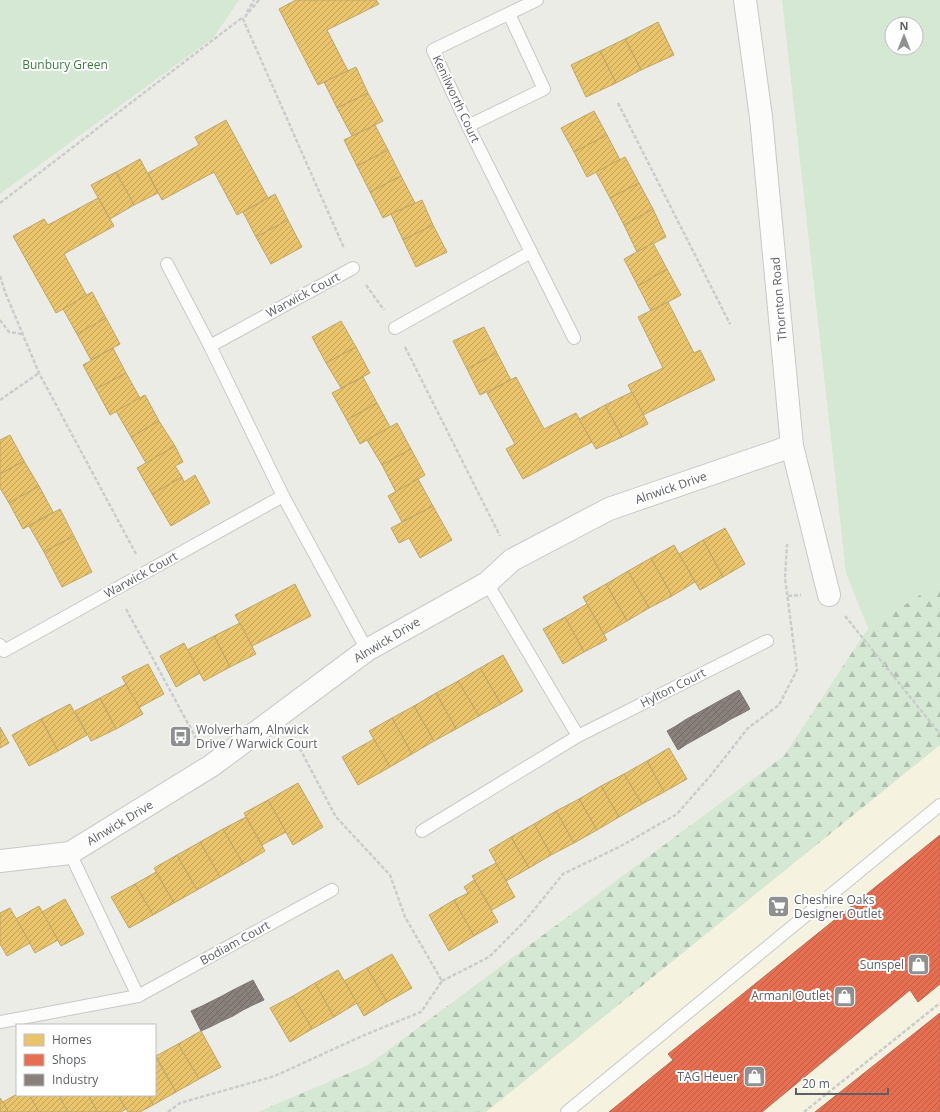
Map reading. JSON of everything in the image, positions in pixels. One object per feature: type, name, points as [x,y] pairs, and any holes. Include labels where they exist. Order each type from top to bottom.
[{"type":"street","name":"Thornton Road","points":[[745,0],[761,117],[792,446],[829,595]]},
{"type":"street","name":"Alnwick Drive","points":[[0,861],[70,853],[211,766],[367,650],[487,583],[512,560],[609,509],[792,446]]},
{"type":"lane","name":"Kenilworth Court","points":[[537,0],[433,50],[468,126],[574,338]]},
{"type":"lane","points":[[468,126],[544,89],[509,14]]},
{"type":"lane","points":[[395,328],[531,252]]},
{"type":"lane","points":[[167,264],[210,346],[284,496],[367,650]]},
{"type":"lane","name":"Warwick Court","points":[[210,346],[353,268]]},
{"type":"lane","name":"Warwick Court","points":[[0,645],[4,651],[284,496]]},
{"type":"lane","points":[[487,583],[578,736]]},
{"type":"lane","name":"Hylton Court","points":[[422,831],[578,736],[767,641]]},
{"type":"lane","points":[[567,1112],[940,805]]},
{"type":"lane","points":[[70,853],[138,996]]},
{"type":"lane","name":"Bodiam Court","points":[[0,1022],[138,996],[332,890]]},
{"type":"path","points":[[0,203],[243,19],[254,0]]},
{"type":"path","points":[[618,103],[730,324]]},
{"type":"path","points":[[0,276],[5,292],[39,373],[146,572]]},
{"type":"path","points":[[0,320],[9,332],[22,334]]},
{"type":"path","points":[[0,400],[39,373]]},
{"type":"path","points":[[168,1112],[180,1104],[275,1076],[362,1036],[421,1012],[442,981],[489,957],[525,921],[563,874],[621,846],[677,814],[711,775],[748,728],[779,705],[797,670],[785,578],[787,539]]},
{"type":"path","points":[[115,590],[211,766]]},
{"type":"path","points":[[854,629],[940,734]]},
{"type":"path","points":[[274,719],[300,749],[336,817],[390,875],[405,917],[442,981]]},
{"type":"path","points":[[804,1112],[940,1003]]},
{"type":"shaded area","name":"Cheshire Oaks Designer Outlet","points":[[940,703],[940,1112],[297,1112]]},
{"type":"green space","name":"Bunbury Green","points":[[0,0],[239,0],[214,37],[0,194]]},
{"type":"green space","points":[[782,0],[940,0],[940,582],[868,628],[846,573]]},
{"type":"green space","points":[[940,582],[940,745],[486,1112],[258,1112],[368,1065],[784,756],[868,628]]},
{"type":"building: Homes","points":[[296,0],[376,0],[379,4],[327,30],[348,71],[318,85],[279,9]]},
{"type":"building: Homes","points":[[658,22],[674,55],[641,70],[625,39]]},
{"type":"building: Homes","points":[[625,39],[641,70],[616,83],[600,51]]},
{"type":"building: Homes","points":[[600,51],[616,83],[586,97],[571,65]]},
{"type":"building: Homes","points":[[356,67],[368,93],[337,108],[324,82]]},
{"type":"building: Homes","points":[[368,93],[383,121],[352,136],[337,108]]},
{"type":"building: Homes","points":[[594,111],[607,135],[574,152],[561,128]]},
{"type":"building: Homes","points":[[226,120],[268,198],[237,215],[214,172],[162,200],[148,173],[199,145],[195,137]]},
{"type":"building: Homes","points":[[375,125],[388,150],[357,166],[344,140]]},
{"type":"building: Homes","points":[[607,135],[620,160],[587,177],[574,152]]},
{"type":"building: Homes","points":[[388,150],[401,176],[370,192],[357,166]]},
{"type":"building: Homes","points":[[625,157],[639,183],[610,198],[596,172]]},
{"type":"building: Homes","points":[[140,159],[158,193],[134,205],[116,172]]},
{"type":"building: Homes","points":[[116,172],[134,205],[110,219],[91,185]]},
{"type":"building: Homes","points":[[401,176],[415,203],[383,218],[370,192]]},
{"type":"building: Homes","points":[[639,183],[653,209],[624,225],[610,198]]},
{"type":"building: Homes","points":[[275,194],[288,220],[256,237],[243,212]]},
{"type":"building: Homes","points":[[98,198],[114,226],[64,254],[87,296],[56,313],[13,236],[44,219],[48,225]]},
{"type":"building: Homes","points":[[422,200],[433,225],[403,240],[391,214]]},
{"type":"building: Homes","points":[[653,209],[666,237],[637,252],[624,225]]},
{"type":"building: Homes","points":[[288,220],[302,247],[271,264],[256,237]]},
{"type":"building: Homes","points":[[433,225],[447,252],[416,267],[403,240]]},
{"type":"building: Homes","points":[[653,243],[667,269],[638,286],[624,259]]},
{"type":"building: Homes","points":[[667,269],[681,295],[651,311],[638,286]]},
{"type":"building: Homes","points":[[92,292],[106,318],[77,334],[63,309]]},
{"type":"building: Homes","points":[[668,302],[694,353],[700,350],[715,380],[643,415],[628,385],[663,368],[638,317]]},
{"type":"building: Homes","points":[[106,318],[120,344],[91,360],[77,334]]},
{"type":"building: Homes","points":[[341,321],[356,347],[326,363],[312,337]]},
{"type":"building: Homes","points":[[484,327],[497,353],[467,369],[453,341]]},
{"type":"building: Homes","points":[[356,347],[370,373],[341,388],[326,363]]},
{"type":"building: Homes","points":[[113,348],[126,373],[96,389],[83,365]]},
{"type":"building: Homes","points":[[497,353],[511,380],[480,395],[467,369]]},
{"type":"building: Homes","points":[[126,373],[140,398],[110,415],[96,389]]},
{"type":"building: Homes","points":[[363,377],[377,403],[347,420],[332,393]]},
{"type":"building: Homes","points":[[516,377],[544,429],[576,413],[592,442],[523,479],[506,449],[515,444],[487,393]]},
{"type":"building: Homes","points":[[632,392],[648,424],[622,437],[605,405]]},
{"type":"building: Homes","points":[[145,395],[159,421],[131,437],[116,411]]},
{"type":"building: Homes","points":[[377,403],[390,427],[360,444],[347,420]]},
{"type":"building: Homes","points":[[605,405],[622,437],[596,449],[579,419]]},
{"type":"building: Homes","points":[[159,421],[175,446],[146,463],[131,437]]},
{"type":"building: Homes","points":[[397,423],[411,449],[382,465],[367,440]]},
{"type":"building: Homes","points":[[10,435],[24,461],[0,474],[0,440]]},
{"type":"building: Homes","points":[[175,446],[183,462],[175,466],[182,477],[152,494],[137,468]]},
{"type":"building: Homes","points":[[411,449],[425,475],[396,492],[382,465]]},
{"type":"building: Homes","points":[[24,461],[39,486],[9,503],[0,488],[0,474]]},
{"type":"building: Homes","points":[[195,475],[210,503],[171,526],[152,494],[182,477],[184,482]]},
{"type":"building: Homes","points":[[418,479],[433,506],[402,522],[388,496]]},
{"type":"building: Homes","points":[[39,486],[53,512],[23,529],[9,503]]},
{"type":"building: Homes","points":[[433,506],[452,540],[420,558],[409,538],[399,543],[391,528]]},
{"type":"building: Homes","points":[[60,509],[74,536],[44,552],[29,526]]},
{"type":"building: Homes","points":[[725,528],[745,564],[723,577],[703,540]]},
{"type":"building: Homes","points":[[74,536],[92,572],[62,587],[44,552]]},
{"type":"building: Homes","points":[[703,540],[723,577],[700,590],[679,554]]},
{"type":"building: Homes","points":[[674,545],[695,582],[672,596],[651,558]]},
{"type":"building: Homes","points":[[651,558],[672,596],[649,608],[628,571]]},
{"type":"building: Homes","points":[[628,571],[649,608],[627,621],[606,584]]},
{"type":"building: Homes","points":[[295,584],[311,616],[252,646],[235,615]]},
{"type":"building: Homes","points":[[606,584],[627,621],[604,634],[583,597]]},
{"type":"building: Homes","points":[[587,604],[607,640],[584,652],[565,617]]},
{"type":"building: Homes","points":[[565,617],[584,652],[563,664],[543,629]]},
{"type":"building: Homes","points":[[240,623],[256,654],[230,667],[214,636]]},
{"type":"building: Homes","points":[[214,636],[230,667],[204,681],[187,650]]},
{"type":"building: Homes","points":[[184,643],[200,673],[176,687],[160,656]]},
{"type":"building: Homes","points":[[503,655],[523,691],[501,704],[480,668]]},
{"type":"building: Homes","points":[[148,664],[164,694],[138,708],[122,677]]},
{"type":"building: Homes","points":[[480,668],[501,704],[479,716],[458,681]]},
{"type":"building: Homes","points":[[458,681],[479,716],[456,729],[436,693]]},
{"type":"building: Homes","points":[[126,684],[143,714],[116,729],[100,698]]},
{"type":"building: Homes","points":[[436,693],[456,729],[434,741],[414,706]]},
{"type":"building: Homes","points":[[100,698],[116,729],[91,741],[75,711]]},
{"type":"building: Homes","points":[[70,704],[87,735],[58,751],[41,719]]},
{"type":"building: Homes","points":[[414,706],[434,741],[412,754],[392,718]]},
{"type":"building: Homes","points":[[392,718],[412,754],[390,767],[369,731]]},
{"type":"building: Homes","points":[[41,719],[58,751],[29,766],[12,735]]},
{"type":"building: Homes","points":[[0,727],[9,743],[0,748]]},
{"type":"building: Homes","points":[[374,739],[390,767],[358,785],[342,757]]},
{"type":"building: Homes","points":[[669,748],[687,779],[664,792],[647,761]]},
{"type":"building: Homes","points":[[647,761],[664,792],[642,804],[624,774]]},
{"type":"building: Homes","points":[[624,774],[642,804],[619,817],[601,786]]},
{"type":"building: Homes","points":[[298,783],[323,827],[293,845],[268,800]]},
{"type":"building: Homes","points":[[601,786],[619,817],[597,830],[579,799]]},
{"type":"building: Homes","points":[[579,799],[597,830],[574,843],[556,811]]},
{"type":"building: Homes","points":[[268,800],[286,832],[262,845],[244,813]]},
{"type":"building: Homes","points":[[556,811],[574,843],[551,855],[534,824]]},
{"type":"building: Homes","points":[[246,817],[265,851],[243,864],[223,829]]},
{"type":"building: Homes","points":[[534,824],[551,855],[529,868],[511,837]]},
{"type":"building: Homes","points":[[223,829],[243,864],[220,877],[200,842]]},
{"type":"building: Homes","points":[[511,837],[529,868],[506,881],[489,850]]},
{"type":"building: Homes","points":[[200,842],[220,877],[197,890],[177,855]]},
{"type":"building: Homes","points":[[177,855],[197,890],[174,903],[154,868]]},
{"type":"building: Homes","points":[[496,863],[515,897],[492,910],[472,876]]},
{"type":"building: Homes","points":[[156,872],[174,903],[153,915],[135,884]]},
{"type":"building: Homes","points":[[474,880],[498,922],[474,936],[454,900],[468,893],[464,887]]},
{"type":"building: Homes","points":[[135,884],[153,915],[129,928],[111,897]]},
{"type":"building: Homes","points":[[65,899],[84,934],[61,946],[42,912]]},
{"type":"building: Homes","points":[[454,900],[474,936],[449,951],[429,915]]},
{"type":"building: Homes","points":[[39,906],[58,940],[35,953],[16,919]]},
{"type":"building: Homes","points":[[10,908],[30,943],[7,956],[0,944],[0,913]]},
{"type":"building: Homes","points":[[392,954],[412,988],[387,1002],[367,968]]},
{"type":"building: Homes","points":[[367,968],[387,1002],[364,1016],[344,981]]},
{"type":"building: Homes","points":[[338,970],[357,1003],[334,1017],[315,983]]},
{"type":"building: Homes","points":[[315,983],[334,1017],[312,1029],[293,996]]},
{"type":"building: Homes","points":[[293,996],[312,1029],[290,1042],[270,1008]]},
{"type":"building: Homes","points":[[201,1031],[221,1067],[199,1079],[178,1044]]},
{"type":"building: Homes","points":[[178,1044],[199,1079],[176,1092],[156,1056]]},
{"type":"building: Homes","points":[[156,1058],[176,1092],[153,1105],[148,1096],[156,1096]]},
{"type":"building: Homes","points":[[16,1095],[16,1096],[31,1096],[39,1112],[8,1112],[3,1102]]},
{"type":"building: Homes","points":[[34,1096],[60,1096],[68,1112],[39,1112],[31,1098]]},
{"type":"building: Homes","points":[[60,1096],[89,1096],[98,1112],[68,1112]]},
{"type":"building: Homes","points":[[89,1096],[119,1096],[126,1109],[121,1112],[98,1112]]},
{"type":"building: Homes","points":[[119,1096],[148,1096],[153,1105],[140,1112],[128,1112]]},
{"type":"building: Homes","points":[[0,1098],[3,1102],[8,1112],[0,1112]]},
{"type":"building: Shops","points":[[940,835],[940,984],[918,1002],[910,990],[762,1112],[609,1112],[673,1060],[668,1054]]},
{"type":"building: Shops","points":[[940,1013],[940,1112],[815,1112]]},
{"type":"building: Industry","points":[[739,690],[750,709],[741,714],[730,695]]},
{"type":"building: Industry","points":[[730,695],[741,714],[731,719],[721,700]]},
{"type":"building: Industry","points":[[721,700],[731,719],[723,724],[712,705]]},
{"type":"building: Industry","points":[[712,705],[723,724],[714,729],[703,710]]},
{"type":"building: Industry","points":[[703,710],[714,729],[705,734],[694,715]]},
{"type":"building: Industry","points":[[694,715],[705,734],[696,739],[685,720]]},
{"type":"building: Industry","points":[[685,720],[696,739],[687,744],[676,726]]},
{"type":"building: Industry","points":[[676,726],[687,744],[678,750],[667,731]]},
{"type":"building: Industry","points":[[253,980],[264,1000],[253,1005],[243,985]]},
{"type":"building: Industry","points":[[243,985],[253,1005],[243,1010],[233,990]]},
{"type":"building: Industry","points":[[233,990],[243,1010],[233,1016],[222,996]]},
{"type":"building: Industry","points":[[222,996],[233,1016],[222,1021],[212,1001]]},
{"type":"building: Industry","points":[[212,1001],[222,1021],[212,1026],[202,1006]]},
{"type":"building: Industry","points":[[202,1006],[212,1026],[201,1031],[191,1011]]},
{"type":"place","name":"Wolverham, Alnwick Drive / Warwick Court","points":[[181,737]]},
{"type":"place","name":"Cheshire Oaks Designer Outlet","points":[[779,907]]},
{"type":"place","name":"Sunspel","points":[[919,965]]},
{"type":"place","name":"Armani Outlet","points":[[845,996]]},
{"type":"place","name":"TAG Heuer","points":[[754,1077]]}]
